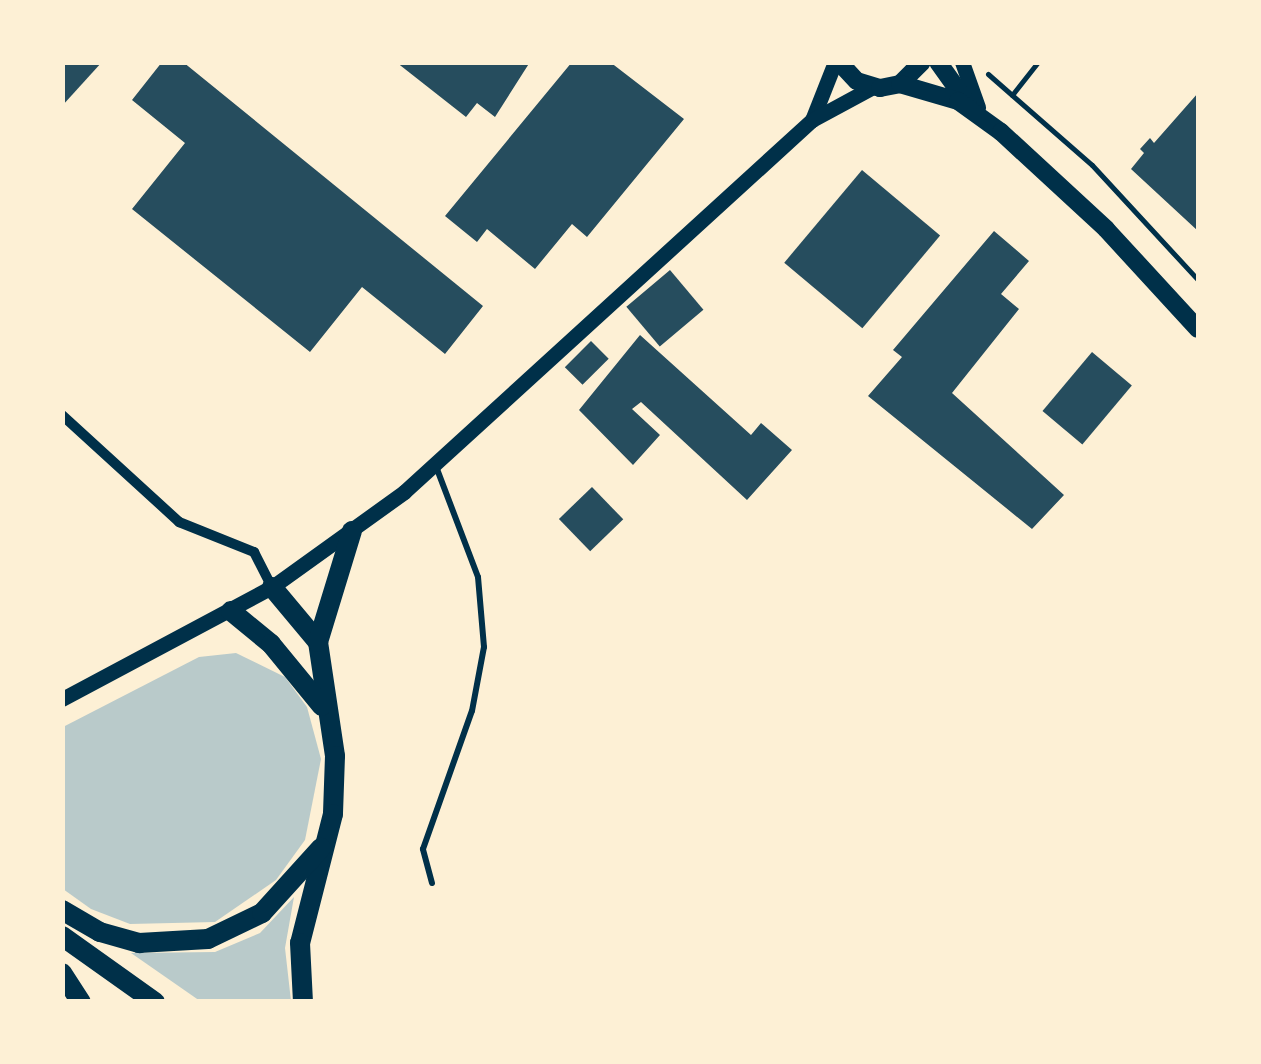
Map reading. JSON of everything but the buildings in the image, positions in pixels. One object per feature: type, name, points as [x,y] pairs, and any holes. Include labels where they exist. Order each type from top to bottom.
[{"type":"main road","points":[[837,62],[873,87],[900,84],[972,108]]},
{"type":"main road","points":[[900,84],[922,62]]},
{"type":"main road","points":[[938,62],[972,108],[1095,218],[1198,329]]},
{"type":"main road","points":[[303,1002],[300,943],[336,785],[318,642],[352,532]]},
{"type":"main road","points":[[272,587],[318,642]]},
{"type":"main road","points":[[232,611],[284,658],[324,708]]},
{"type":"main road","points":[[62,910],[100,932],[139,943],[208,939],[262,913],[322,847]]},
{"type":"main road","points":[[62,936],[156,1002]]},
{"type":"main road","points":[[62,973],[81,1002]]},
{"type":"street","points":[[812,120],[837,62]]},
{"type":"street","points":[[962,62],[989,122]]},
{"type":"street","points":[[62,699],[232,611],[352,532],[435,464],[812,120],[873,87]]},
{"type":"street","points":[[62,416],[178,522],[254,552],[272,587]]},
{"type":"lane","points":[[432,883],[423,849],[472,711],[484,647],[478,577],[435,464]]},
{"type":"path","points":[[1012,96],[1038,62]]},
{"type":"path","points":[[982,63],[1012,96],[1092,166],[1198,280]]},
{"type":"shaded area","points":[[236,653],[285,677],[307,707],[321,759],[305,840],[276,880],[215,922],[130,924],[91,909],[63,889],[63,727],[199,657]]},
{"type":"shaded area","points":[[294,897],[285,948],[291,1001],[200,1001],[131,953],[215,952],[260,933]]}]
